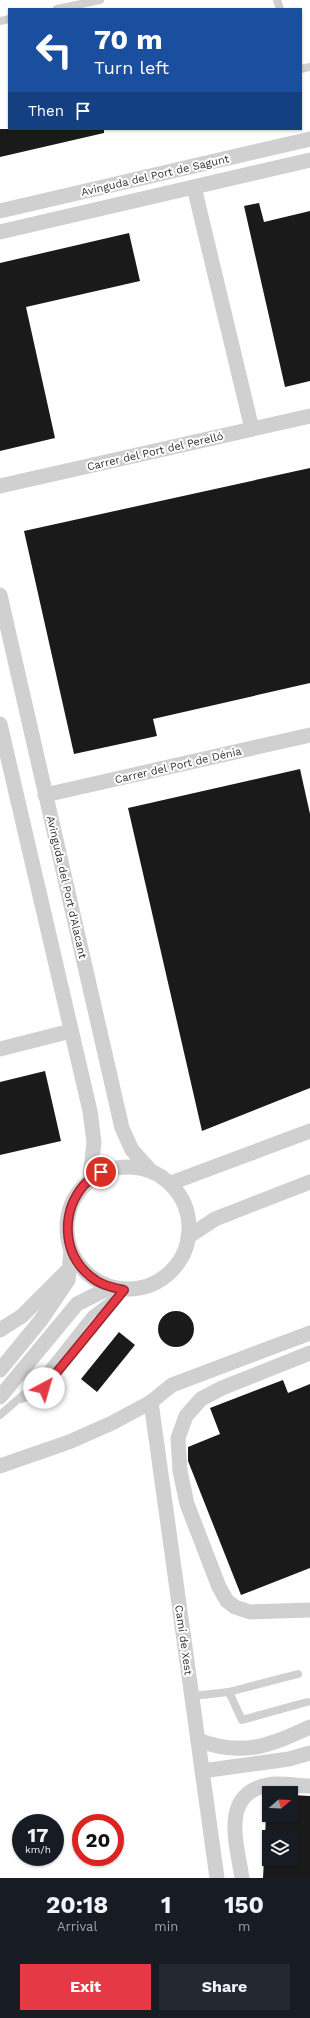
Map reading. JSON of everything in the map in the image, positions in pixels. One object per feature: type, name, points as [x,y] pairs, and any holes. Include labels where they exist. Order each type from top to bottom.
[{"type":"street","name":"Avinguda del Port de Sagunt","points":[[0,211],[310,139]]},
{"type":"street","name":"Avinguda del Port de Sagunt","points":[[0,232],[310,160]]},
{"type":"street","points":[[194,187],[252,429]]},
{"type":"street","name":"Carrer del Port del Perelló","points":[[0,486],[310,416]]},
{"type":"street","name":"Avinguda del Port d'Alacant","points":[[0,595],[122,1128],[132,1150],[151,1171]]},
{"type":"street","points":[[0,724],[90,1111],[94,1142],[90,1180]]},
{"type":"street","name":"Carrer del Port de Dénia","points":[[46,795],[310,735]]},
{"type":"street","points":[[0,1049],[71,1032]]},
{"type":"street","points":[[171,1183],[310,1131]]},
{"type":"street","points":[[140,1167],[151,1171],[171,1183],[186,1204],[190,1228],[185,1254],[172,1272],[162,1281],[142,1289],[117,1288],[91,1277],[82,1268],[71,1252],[67,1236],[71,1206],[84,1185],[90,1180],[114,1168],[140,1167]]},
{"type":"street","points":[[188,1237],[215,1219],[310,1182]]},
{"type":"street","points":[[0,1370],[41,1320],[68,1280],[71,1252]]},
{"type":"street","points":[[0,1330],[22,1316],[69,1269]]},
{"type":"street","points":[[7,1400],[77,1304],[117,1288]]},
{"type":"street","points":[[0,1466],[76,1439],[112,1423],[151,1402],[172,1385],[310,1333]]},
{"type":"street","points":[[310,1353],[222,1388],[201,1399],[186,1416],[178,1438],[180,1471],[187,1504],[219,1587],[227,1600],[235,1607],[250,1612],[310,1610]]},
{"type":"street","name":"Camí de Xest","points":[[151,1402],[217,1878]]},
{"type":"street","points":[[198,1740],[215,1746],[231,1749],[257,1747],[280,1741],[310,1727]]},
{"type":"street","points":[[202,1771],[289,1759],[310,1753]]},
{"type":"street","points":[[242,1878],[234,1823],[236,1810],[243,1799],[254,1789],[268,1784],[310,1786]]},
{"type":"lane","points":[[62,8],[100,0]]},
{"type":"lane","points":[[0,1415],[7,1400],[44,1388],[117,1288]]},
{"type":"lane","points":[[192,1696],[228,1692],[298,1674]]},
{"type":"lane","points":[[228,1692],[242,1720],[307,1702]]},
{"type":"building","points":[[0,129],[104,130],[104,133],[0,157]]},
{"type":"building","points":[[259,203],[264,222],[310,211],[310,381],[285,387],[244,206]]},
{"type":"building","points":[[129,233],[140,281],[26,307],[55,438],[0,451],[0,263]]},
{"type":"building","points":[[310,468],[310,683],[153,719],[157,736],[74,754],[24,531]]},
{"type":"building","points":[[300,769],[310,814],[310,1088],[202,1131],[128,808]]},
{"type":"building","points":[[45,1071],[61,1141],[0,1155],[0,1082]]},
{"type":"building","points":[[173,1311],[179,1311],[189,1316],[194,1329],[189,1342],[179,1347],[173,1347],[163,1342],[158,1332],[158,1326],[163,1316]]},
{"type":"building","points":[[119,1332],[135,1345],[97,1392],[81,1379]]},
{"type":"building","points":[[283,1380],[288,1393],[310,1384],[310,1568],[241,1595],[188,1461],[188,1447],[220,1434],[210,1408]]},
{"type":"building","points":[[298,1795],[310,1796],[310,1878],[263,1878],[264,1866],[298,1866],[298,1830],[265,1830],[266,1822],[298,1822]]},
{"type":"route","points":[[44,1388],[124,1290],[104,1285],[91,1277],[82,1268],[71,1252],[67,1236],[71,1206],[84,1185],[101,1172]]}]
